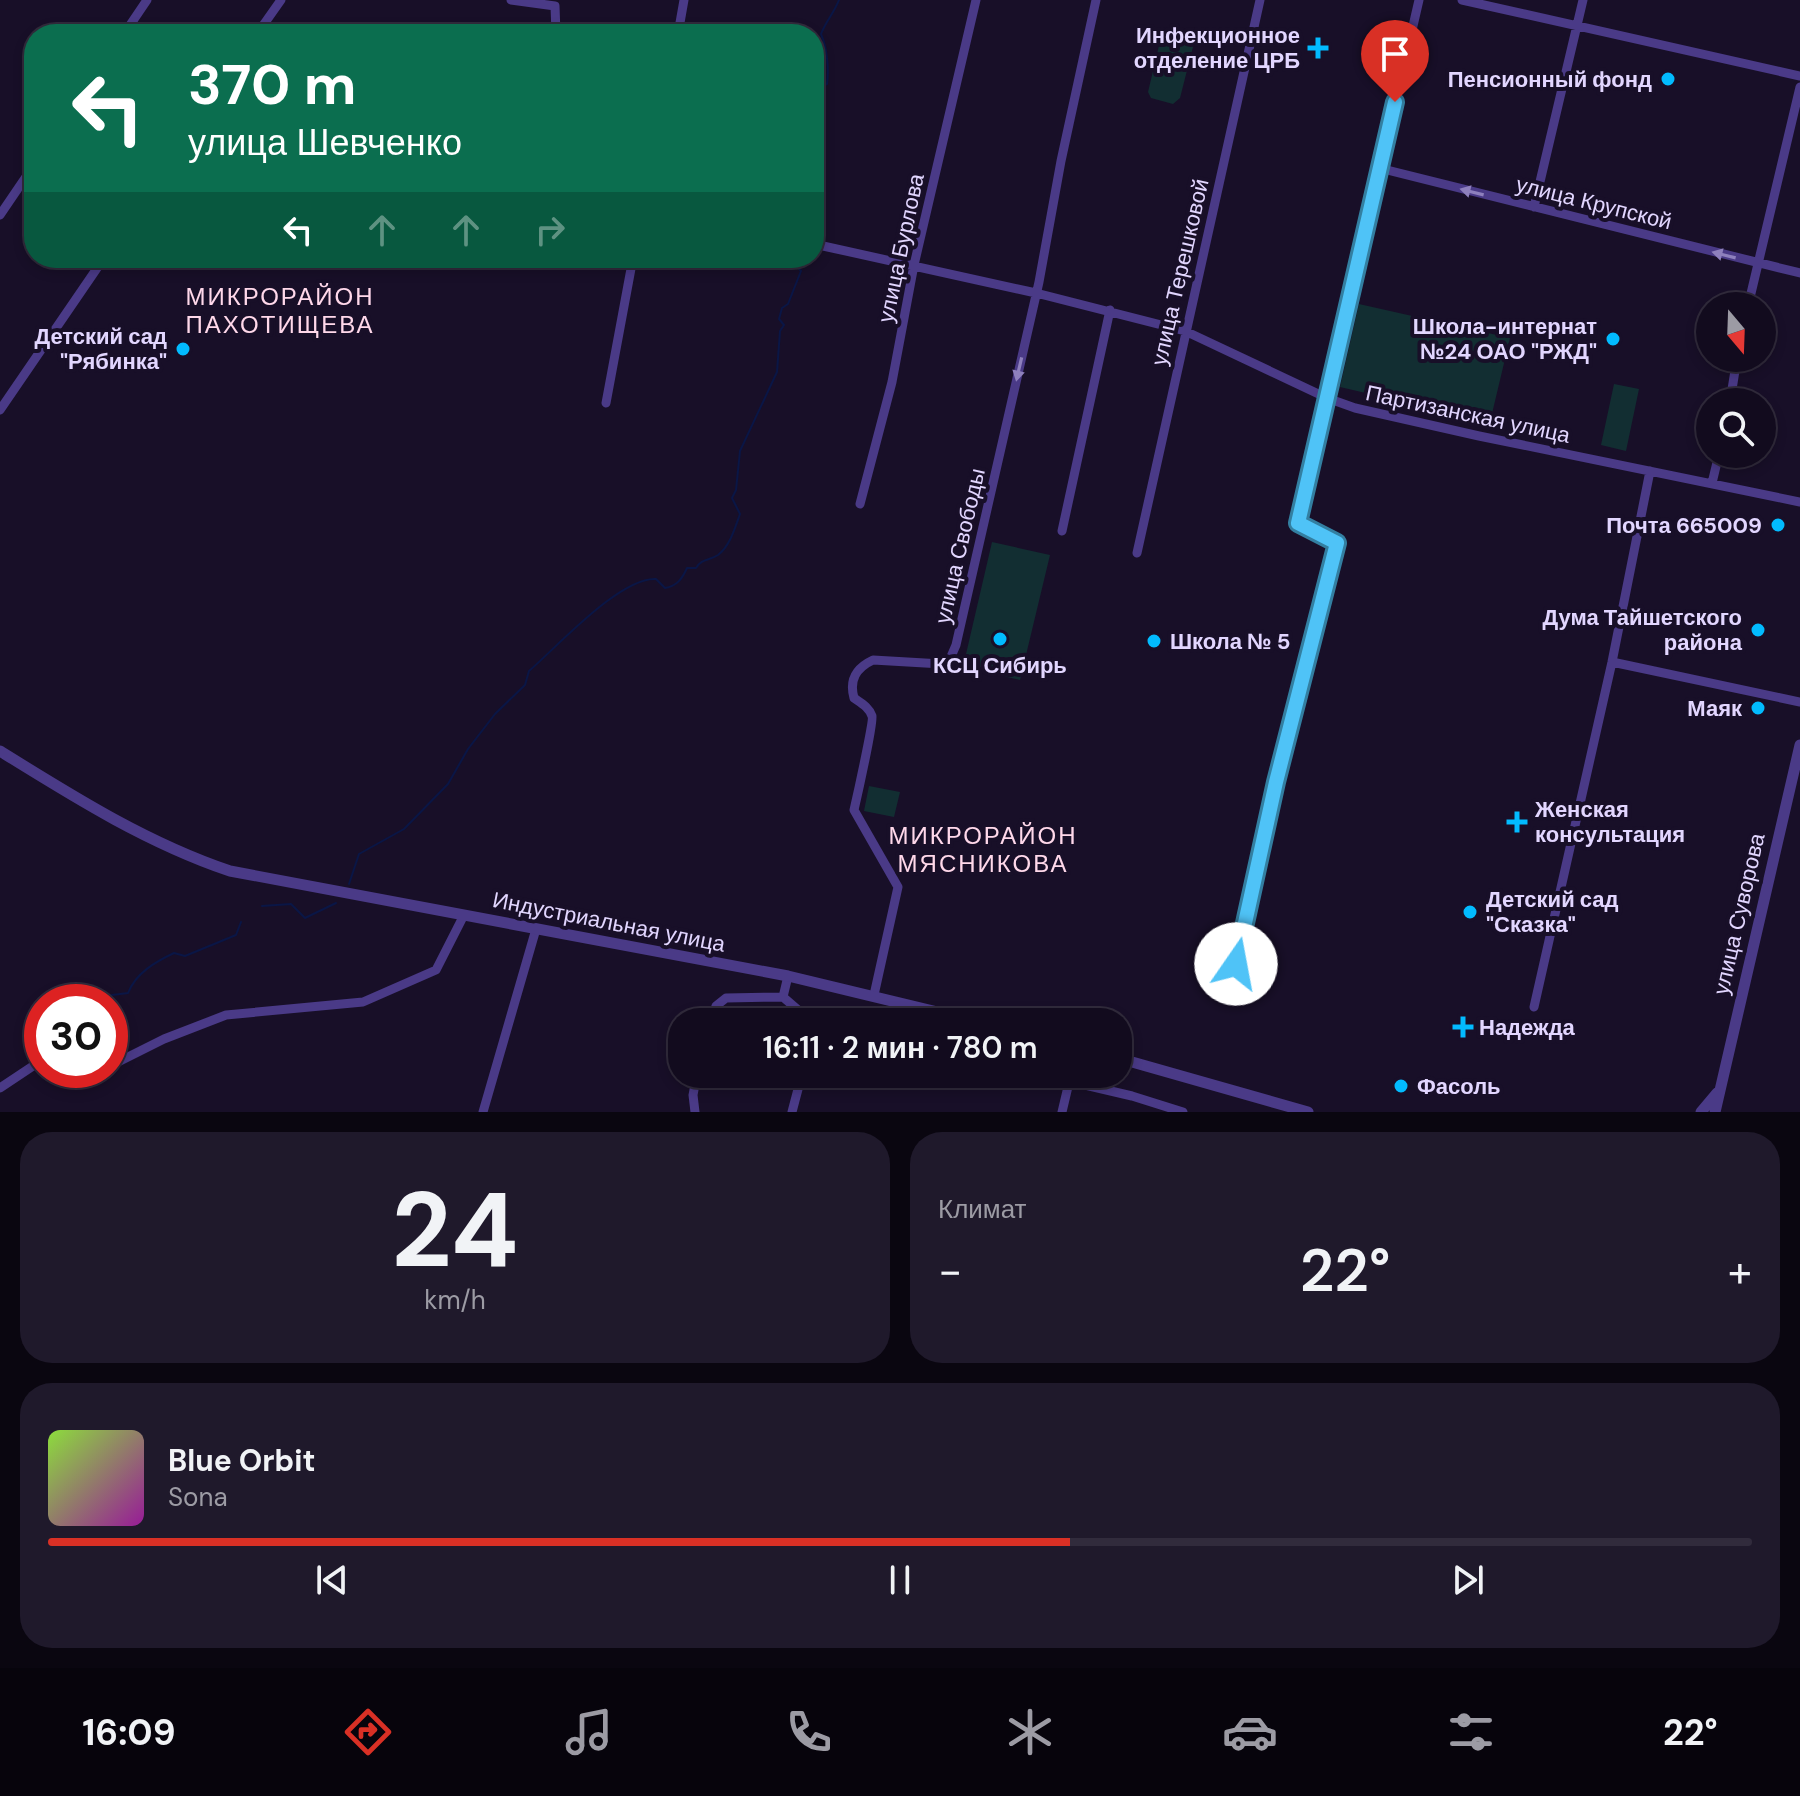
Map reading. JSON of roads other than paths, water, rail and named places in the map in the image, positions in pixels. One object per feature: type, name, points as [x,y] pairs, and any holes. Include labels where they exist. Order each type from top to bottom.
[{"type":"street","points":[[131,24],[147,0]]},
{"type":"street","points":[[264,24],[281,0]]},
{"type":"street","points":[[511,0],[555,6],[556,24]]},
{"type":"street","points":[[680,24],[684,0]]},
{"type":"street","name":"улица Бурлова","points":[[860,504],[892,382],[914,265],[976,0]]},
{"type":"street","name":"улица Свободы","points":[[874,995],[898,887],[854,810],[873,723],[869,709],[854,698],[854,674],[873,660],[942,664],[950,659],[956,645],[1036,293],[1096,0]]},
{"type":"street","name":"улица Терешковой","points":[[1137,553],[1260,0]]},
{"type":"street","points":[[1225,992],[1236,964],[1276,782],[1337,543],[1298,523],[1419,0]]},
{"type":"street","points":[[1462,0],[1800,76]]},
{"type":"street","points":[[1534,207],[1583,0]]},
{"type":"street","points":[[1751,292],[1800,87]]},
{"type":"street","name":"улица Крупской","points":[[1379,168],[1800,273]]},
{"type":"street","points":[[0,215],[24,180]]},
{"type":"street","name":"Партизанская улица","points":[[824,246],[1110,310],[1185,331],[1327,398],[1355,408],[1800,502]]},
{"type":"street","points":[[0,410],[97,268]]},
{"type":"street","points":[[606,403],[631,268]]},
{"type":"street","points":[[1062,531],[1110,310]]},
{"type":"street","points":[[1712,483],[1716,468]]},
{"type":"street","points":[[1534,1007],[1612,662],[1650,471]]},
{"type":"street","points":[[1612,662],[1800,702]]},
{"type":"street","name":"улица Суворова","points":[[1715,1112],[1800,745]]},
{"type":"street","name":"Индустриальная улица","points":[[0,751],[150,839],[191,858],[230,871],[788,976],[925,1008]]},
{"type":"street","points":[[128,1058],[164,1039],[226,1015],[363,1002],[436,970],[464,915]]},
{"type":"street","points":[[483,1112],[536,929]]},
{"type":"street","points":[[783,997],[788,976]]},
{"type":"street","points":[[715,1008],[726,998],[783,997],[797,1008]]},
{"type":"street","points":[[1132,1062],[1308,1112]]},
{"type":"street","points":[[0,1088],[24,1072]]},
{"type":"street","points":[[694,1088],[695,1112]]},
{"type":"street","points":[[792,1112],[798,1088]]},
{"type":"street","points":[[1062,1112],[1068,1088]]},
{"type":"street","points":[[1104,1088],[1183,1112]]},
{"type":"street","points":[[1701,1112],[1718,1093]]},
{"type":"waterway","points":[[824,28],[839,0]]},
{"type":"waterway","points":[[824,42],[828,71],[827,84],[824,86]]},
{"type":"waterway","points":[[349,884],[359,854],[404,829],[448,784],[468,749],[495,714],[525,685],[529,671],[572,631],[625,589],[641,581],[656,579],[665,588],[673,586],[687,568],[696,568],[726,547],[740,514],[732,498],[736,490],[740,451],[777,372],[780,331],[784,325],[779,319],[801,271],[798,268]]},
{"type":"waterway","points":[[262,906],[291,904],[305,918],[336,903]]},
{"type":"waterway","points":[[128,993],[141,974],[153,964],[174,953],[185,956],[236,935],[241,922]]},
{"type":"place","name":"Инфекционное отделение ЦРБ","points":[[1318,48]]},
{"type":"place","name":"Пенсионный фонд","points":[[1668,79]]},
{"type":"place","name":"Школа-интернат №24 ОАО \"РЖД\"","points":[[1613,339]]},
{"type":"place","name":"Детский сад \"Рябинка\"","points":[[183,349]]},
{"type":"place","name":"Почта 665009","points":[[1778,525]]},
{"type":"place","name":"Дума Тайшетского района","points":[[1758,630]]},
{"type":"place","name":"КСЦ Сибирь","points":[[1000,639]]},
{"type":"place","name":"Школа № 5","points":[[1154,641]]},
{"type":"place","name":"Маяк","points":[[1758,708]]},
{"type":"place","name":"Женская консультация","points":[[1517,822]]},
{"type":"place","name":"Детский сад \"Сказка\"","points":[[1470,912]]},
{"type":"place","name":"Надежда","points":[[1463,1027]]},
{"type":"place","name":"Фасоль","points":[[1401,1086]]},
{"type":"district","name":"МИКРОРАЙОН ПАХОТИЩЕВА","points":[[280,310]]},
{"type":"district","name":"МИКРОРАЙОН МЯСНИКОВА","points":[[983,849]]}]
